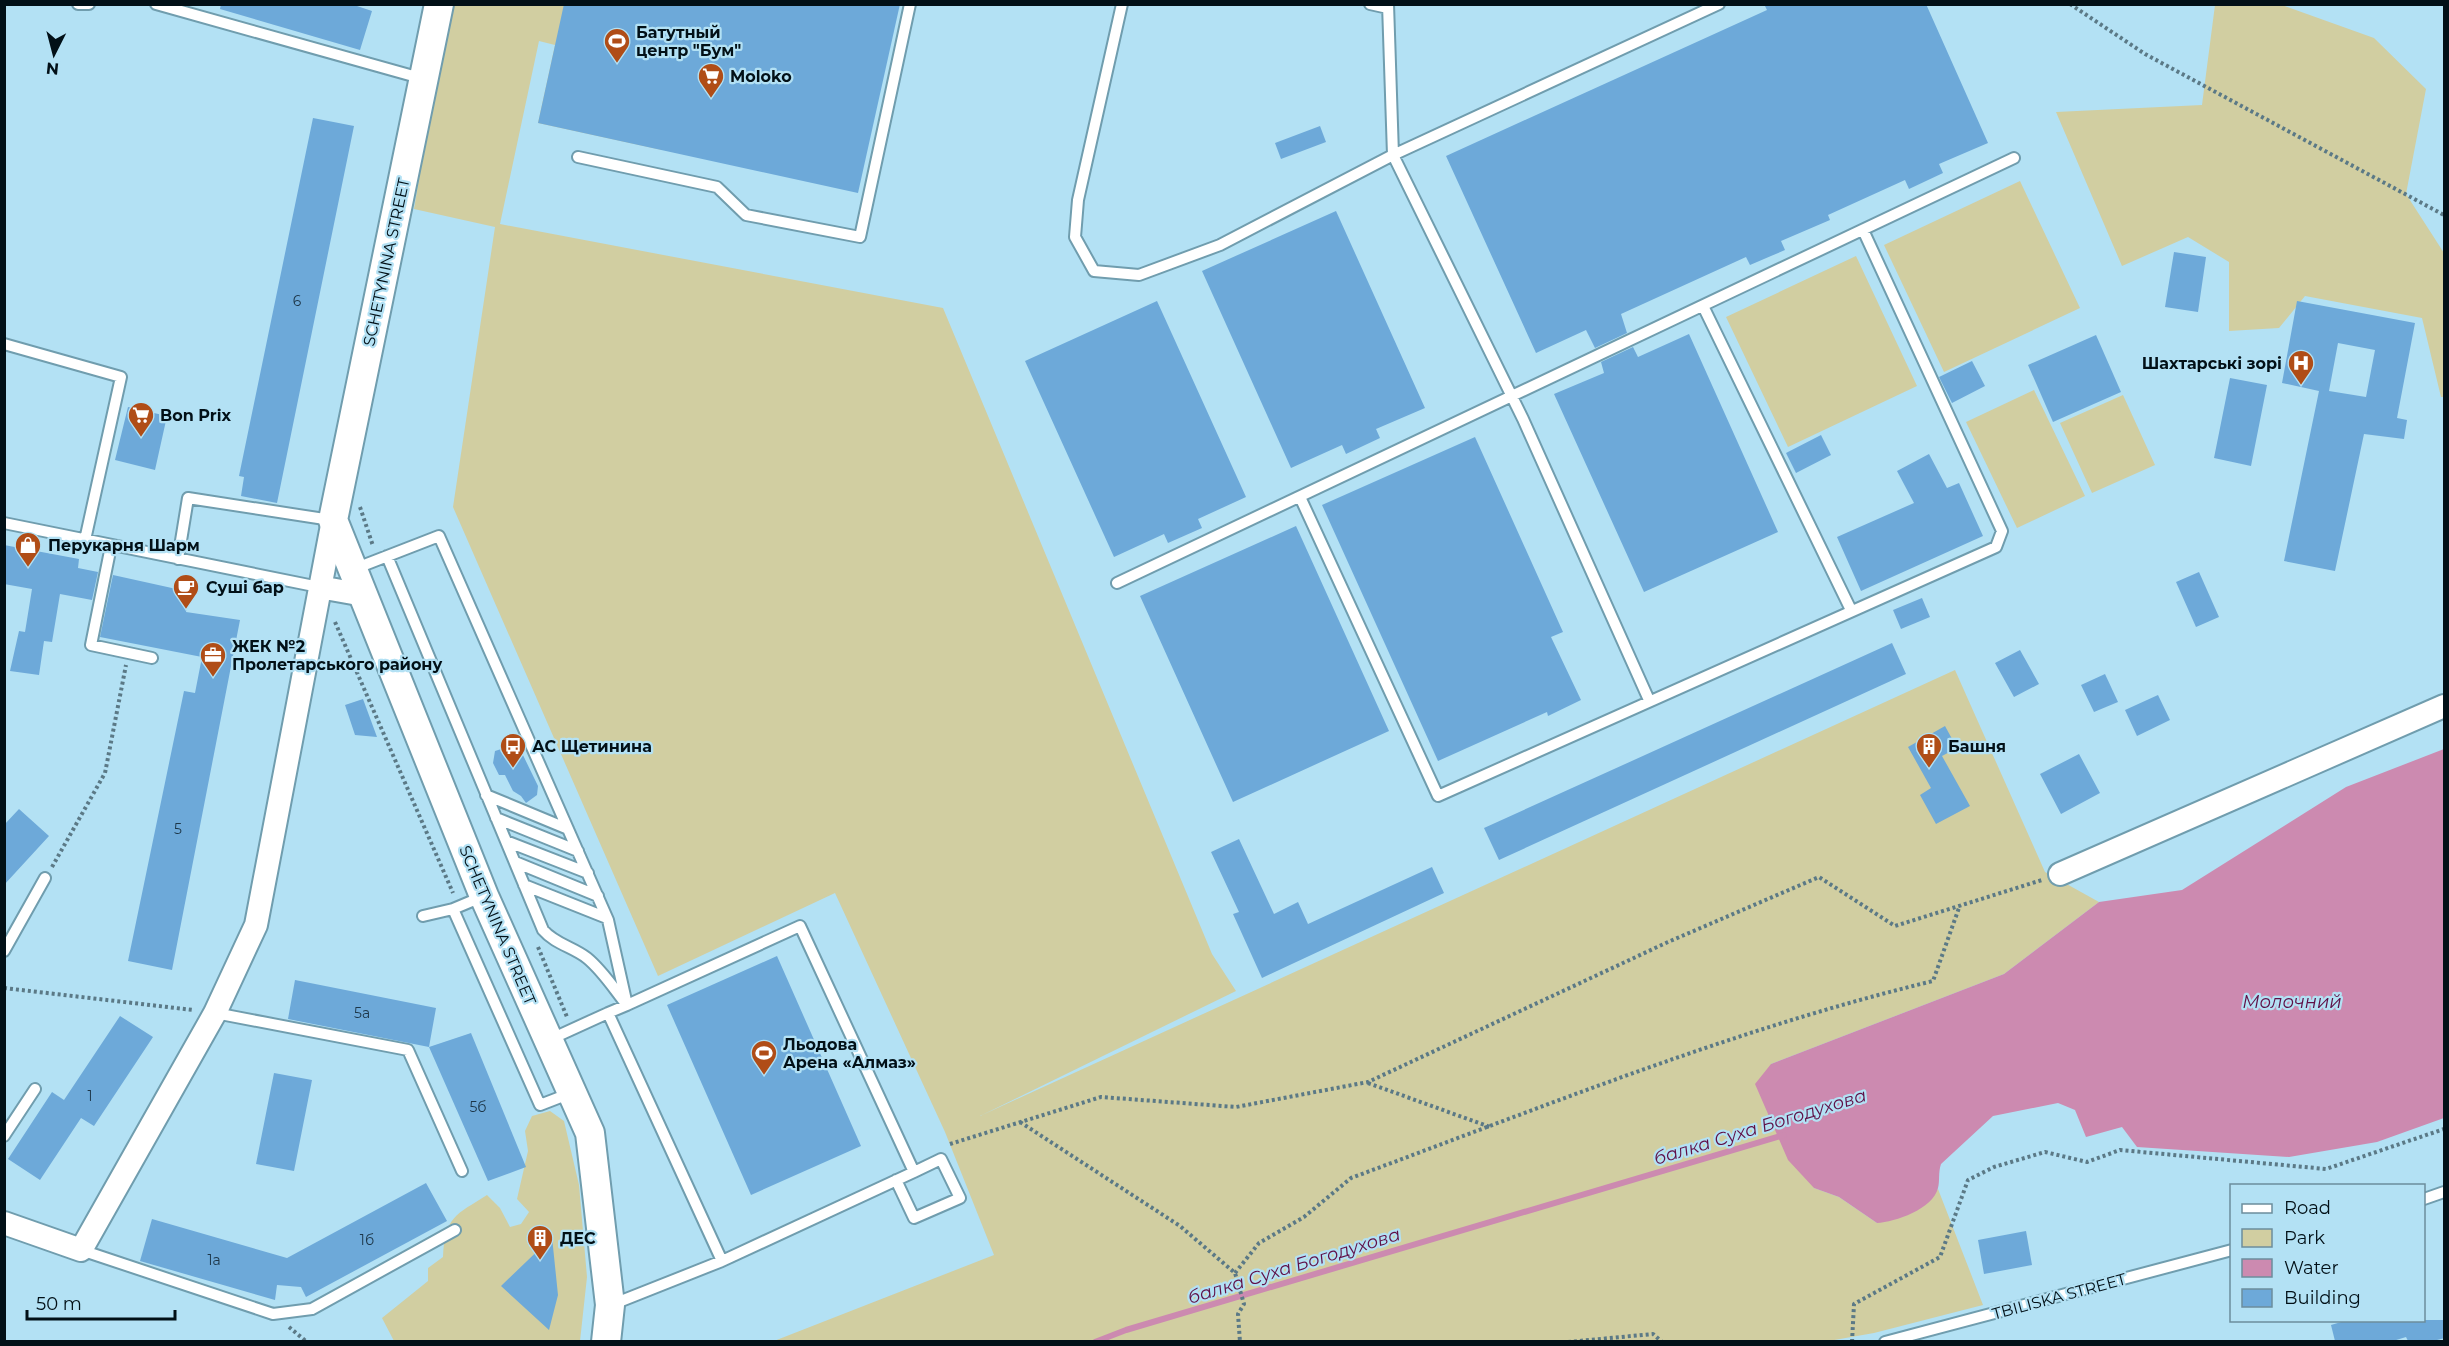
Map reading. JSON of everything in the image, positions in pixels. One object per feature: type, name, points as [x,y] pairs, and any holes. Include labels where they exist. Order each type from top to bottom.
[{"type":"street","name":"SCHETYNINA STREET","points":[[81,1250],[215,1013],[256,925],[319,587],[439,4]]},
{"type":"street","name":"SCHETYNINA STREET","points":[[333,520],[364,595],[465,904],[548,1041],[590,1133],[610,1305],[606,1341]]},
{"type":"street","points":[[319,587],[364,595]]},
{"type":"street","points":[[2060,874],[2445,706]]},
{"type":"street","points":[[4,1223],[81,1250]]},
{"type":"lane","points":[[78,4],[89,4]]},
{"type":"lane","points":[[156,4],[424,79]]},
{"type":"lane","points":[[578,157],[717,187],[747,215],[861,237],[910,4]]},
{"type":"lane","points":[[1122,4],[1078,200],[1075,237],[1094,271],[1139,275],[1220,245],[1393,155],[1719,4]]},
{"type":"lane","points":[[1370,4],[1388,6],[1393,155],[1512,396],[1649,700]]},
{"type":"lane","points":[[1117,584],[2014,158]]},
{"type":"lane","points":[[1300,497],[1438,796],[1996,547],[2001,531],[1863,230]]},
{"type":"lane","points":[[1703,306],[1851,610]]},
{"type":"lane","points":[[4,344],[121,377],[85,540]]},
{"type":"lane","points":[[178,559],[188,498],[333,520]]},
{"type":"lane","points":[[4,523],[319,587]]},
{"type":"lane","points":[[353,569],[439,536],[607,918],[627,1005]]},
{"type":"lane","points":[[111,546],[91,645],[152,658]]},
{"type":"lane","points":[[387,556],[543,930],[550,938],[584,956],[595,965],[627,1005]]},
{"type":"lane","points":[[486,795],[568,829]]},
{"type":"lane","points":[[496,818],[578,851]]},
{"type":"lane","points":[[506,841],[588,873]]},
{"type":"lane","points":[[515,862],[598,896]]},
{"type":"lane","points":[[4,951],[45,878]]},
{"type":"lane","points":[[525,885],[607,918]]},
{"type":"lane","points":[[423,916],[465,904],[540,1105],[572,1092]]},
{"type":"lane","points":[[548,1041],[800,926],[914,1172]]},
{"type":"lane","points":[[215,1013],[408,1050],[462,1171]]},
{"type":"lane","points":[[608,1013],[722,1261]]},
{"type":"lane","points":[[4,1136],[35,1089]]},
{"type":"lane","points":[[610,1305],[722,1261],[941,1159],[960,1198],[914,1218],[896,1180]]},
{"type":"lane","points":[[2425,1198],[2445,1192]]},
{"type":"lane","points":[[81,1250],[273,1314],[312,1309],[455,1230]]},
{"type":"lane","name":"TBILISKA STREET","points":[[1886,1341],[2230,1251]]},
{"type":"path","points":[[2070,4],[2145,54],[2445,215]]},
{"type":"path","points":[[332,613],[465,904]]},
{"type":"path","points":[[45,878],[105,773],[128,653]]},
{"type":"path","points":[[950,1144],[1101,1097],[1236,1107],[1368,1082],[1668,942],[1819,877],[1895,926],[2060,874]]},
{"type":"path","points":[[1235,1273],[1259,1244],[1304,1217],[1351,1178],[1723,1040],[1847,1002],[1933,981],[1960,906]]},
{"type":"path","points":[[4,988],[215,1013]]},
{"type":"path","points":[[1368,1082],[1490,1127]]},
{"type":"path","points":[[1020,1122],[1180,1226],[1235,1273],[1244,1304],[1238,1314],[1240,1341]]},
{"type":"path","points":[[1852,1341],[1854,1304],[1940,1257],[1968,1180],[1994,1167],[2045,1152],[2087,1162],[2120,1150],[2326,1169],[2445,1130]]},
{"type":"path","points":[[1568,1341],[1653,1334],[1662,1341]]},
{"type":"green space","points":[[448,5],[699,5],[662,150],[538,123],[555,45],[539,41],[500,224],[943,308],[1212,954],[1236,991],[980,1116],[1955,670],[2045,872],[2099,902],[2004,974],[1771,1064],[1814,1188],[1839,1197],[1877,1223],[1928,1201],[1938,1189],[1983,1305],[1874,1333],[1823,1342],[774,1341],[994,1255],[945,1132],[835,893],[658,976],[453,507],[495,227],[414,209]]},
{"type":"green space","points":[[2215,5],[2282,5],[2374,38],[2426,89],[2406,194],[2444,253],[2444,397],[2441,397],[2422,318],[2305,296],[2279,328],[2229,331],[2229,262],[2188,237],[2122,266],[2056,112],[2202,105]]},
{"type":"green space","points":[[2020,181],[2080,308],[1944,372],[1884,245]]},
{"type":"green space","points":[[1856,256],[1917,386],[1788,447],[1726,317]]},
{"type":"green space","points":[[2034,390],[2085,496],[2017,528],[1966,422]]},
{"type":"green space","points":[[2123,395],[2155,465],[2092,493],[2060,423]]},
{"type":"green space","points":[[550,1111],[564,1121],[579,1185],[587,1277],[580,1341],[394,1341],[382,1318],[428,1281],[428,1268],[443,1257],[446,1233],[454,1218],[487,1195],[500,1208],[510,1227],[521,1224],[529,1212],[517,1199],[528,1151],[525,1131],[532,1116]]},
{"type":"water","name":"Молочний","points":[[2444,749],[2444,1118],[2377,1142],[2289,1157],[2137,1147],[2122,1127],[2086,1137],[2075,1110],[2058,1103],[1993,1116],[1941,1164],[1938,1188],[1929,1202],[1903,1217],[1877,1223],[1839,1197],[1814,1188],[1788,1160],[1755,1084],[1771,1064],[2004,974],[2099,902],[2182,890],[2346,787]]},
{"type":"building","points":[[221,4],[351,4],[372,11],[360,50],[220,9]]},
{"type":"building","name":"Moloko","points":[[564,4],[900,4],[858,193],[538,123]]},
{"type":"building","points":[[1764,4],[1926,4],[1988,143],[1939,164],[1943,173],[1909,189],[1905,180],[1828,215],[1830,220],[1781,241],[1785,250],[1750,265],[1746,257],[1621,314],[1627,333],[1595,348],[1586,330],[1536,353],[1446,156],[1767,10]]},
{"type":"building","points":[[313,118],[354,126],[277,503],[241,496],[244,477],[239,476]]},
{"type":"building","points":[[1320,126],[1326,142],[1281,159],[1275,143]]},
{"type":"building","points":[[1336,211],[1425,408],[1376,429],[1380,438],[1346,454],[1342,445],[1291,468],[1202,271]]},
{"type":"building","points":[[2174,252],[2206,257],[2198,312],[2165,307]]},
{"type":"building","points":[[1157,301],[1246,497],[1198,519],[1202,528],[1168,543],[1164,534],[1114,557],[1025,361]]},
{"type":"building","points":[[2297,301],[2415,323],[2397,418],[2407,420],[2404,439],[2364,434],[2335,571],[2284,561],[2319,391],[2282,383]],"holes":[[[2338,343],[2375,350],[2366,397],[2329,391]]]},
{"type":"building","points":[[1689,334],[1778,532],[1644,592],[1554,394],[1604,373],[1601,362],[1633,347],[1638,357]]},
{"type":"building","points":[[2096,335],[2121,392],[2053,422],[2028,365]]},
{"type":"building","points":[[1972,361],[1985,386],[1952,403],[1939,377]]},
{"type":"building","points":[[2230,378],[2267,385],[2251,466],[2214,458]]},
{"type":"building","name":"Bon Prix","points":[[128,407],[167,416],[155,470],[115,460]]},
{"type":"building","points":[[1821,435],[1831,455],[1796,473],[1786,453]]},
{"type":"building","points":[[1475,437],[1563,632],[1551,637],[1581,700],[1548,716],[1547,712],[1438,761],[1322,505]]},
{"type":"building","points":[[1929,454],[1947,488],[1959,483],[1983,536],[1861,591],[1837,537],[1914,503],[1897,471]]},
{"type":"building","points":[[1296,526],[1389,731],[1233,802],[1140,596]]},
{"type":"building","points":[[4,545],[79,559],[78,568],[98,572],[92,600],[60,594],[52,642],[44,641],[39,675],[10,671],[19,631],[25,632],[32,589],[4,584]]},
{"type":"building","points":[[2199,572],[2219,617],[2196,627],[2176,582]]},
{"type":"building","points":[[113,575],[190,592],[186,612],[240,620],[172,970],[128,961],[184,691],[195,693],[202,657],[100,637]]},
{"type":"building","points":[[1922,598],[1930,617],[1901,629],[1893,610]]},
{"type":"building","points":[[1892,643],[1906,674],[1499,860],[1484,828]]},
{"type":"building","points":[[2020,650],[2039,684],[2014,697],[1995,663]]},
{"type":"building","points":[[2105,674],[2118,702],[2094,712],[2081,685]]},
{"type":"building","points":[[2158,695],[2170,720],[2137,736],[2125,710]]},
{"type":"building","points":[[363,699],[377,737],[355,735],[345,705]]},
{"type":"building","name":"Башня","points":[[1945,726],[1957,748],[1942,756],[1970,806],[1936,824],[1920,795],[1931,788],[1908,747]]},
{"type":"building","name":"АС Щетинина","points":[[511,746],[521,751],[538,786],[537,795],[526,803],[513,791],[505,775],[499,775],[493,763],[495,751]]},
{"type":"building","points":[[2079,754],[2100,793],[2061,814],[2040,774]]},
{"type":"building","points":[[19,809],[49,836],[4,885],[4,825]]},
{"type":"building","points":[[1239,839],[1274,914],[1298,902],[1308,924],[1432,867],[1444,893],[1262,978],[1233,914],[1239,912],[1211,852]]},
{"type":"building","name":"Льодова Арена «Алмаз»","points":[[777,956],[861,1146],[751,1195],[667,1005]]},
{"type":"building","points":[[295,980],[436,1008],[429,1047],[288,1019]]},
{"type":"building","points":[[120,1016],[153,1037],[94,1126],[81,1118],[40,1180],[8,1159],[52,1092],[64,1100]]},
{"type":"building","points":[[471,1033],[526,1167],[488,1181],[429,1047]]},
{"type":"building","points":[[274,1073],[312,1080],[294,1171],[256,1164]]},
{"type":"building","points":[[426,1183],[447,1221],[306,1297],[301,1287],[277,1285],[275,1300],[140,1261],[152,1219],[287,1258]]},
{"type":"building","points":[[2026,1231],[2032,1265],[1984,1274],[1978,1240]]},
{"type":"building","name":"ДЕС","points":[[552,1237],[558,1295],[549,1330],[501,1286]]},
{"type":"building","points":[[2445,1320],[2445,1338],[2433,1341],[2408,1341],[2406,1337],[2393,1341],[2335,1341],[2331,1325],[2341,1322]]},
{"type":"waterway","name":"балка Суха Богодухова","points":[[1095,1342],[1126,1330],[1784,1135]]},
{"type":"place","name":"Батутный центр \"Бум\"","points":[[617,64]]},
{"type":"place","name":"Moloko","points":[[711,99]]},
{"type":"place","name":"Шахтарські зорі","points":[[2301,386]]},
{"type":"place","name":"Bon Prix","points":[[141,438]]},
{"type":"place","name":"Перукарня Шарм","points":[[28,568]]},
{"type":"place","name":"Суші бар","points":[[186,610]]},
{"type":"place","name":"ЖЕК №2 Пролетарського району","points":[[213,678]]},
{"type":"place","name":"АС Щетинина","points":[[513,769]]},
{"type":"place","name":"Башня","points":[[1929,769]]},
{"type":"place","name":"Льодова Арена «Алмаз»","points":[[764,1076]]},
{"type":"place","name":"ДЕС","points":[[540,1261]]}]
